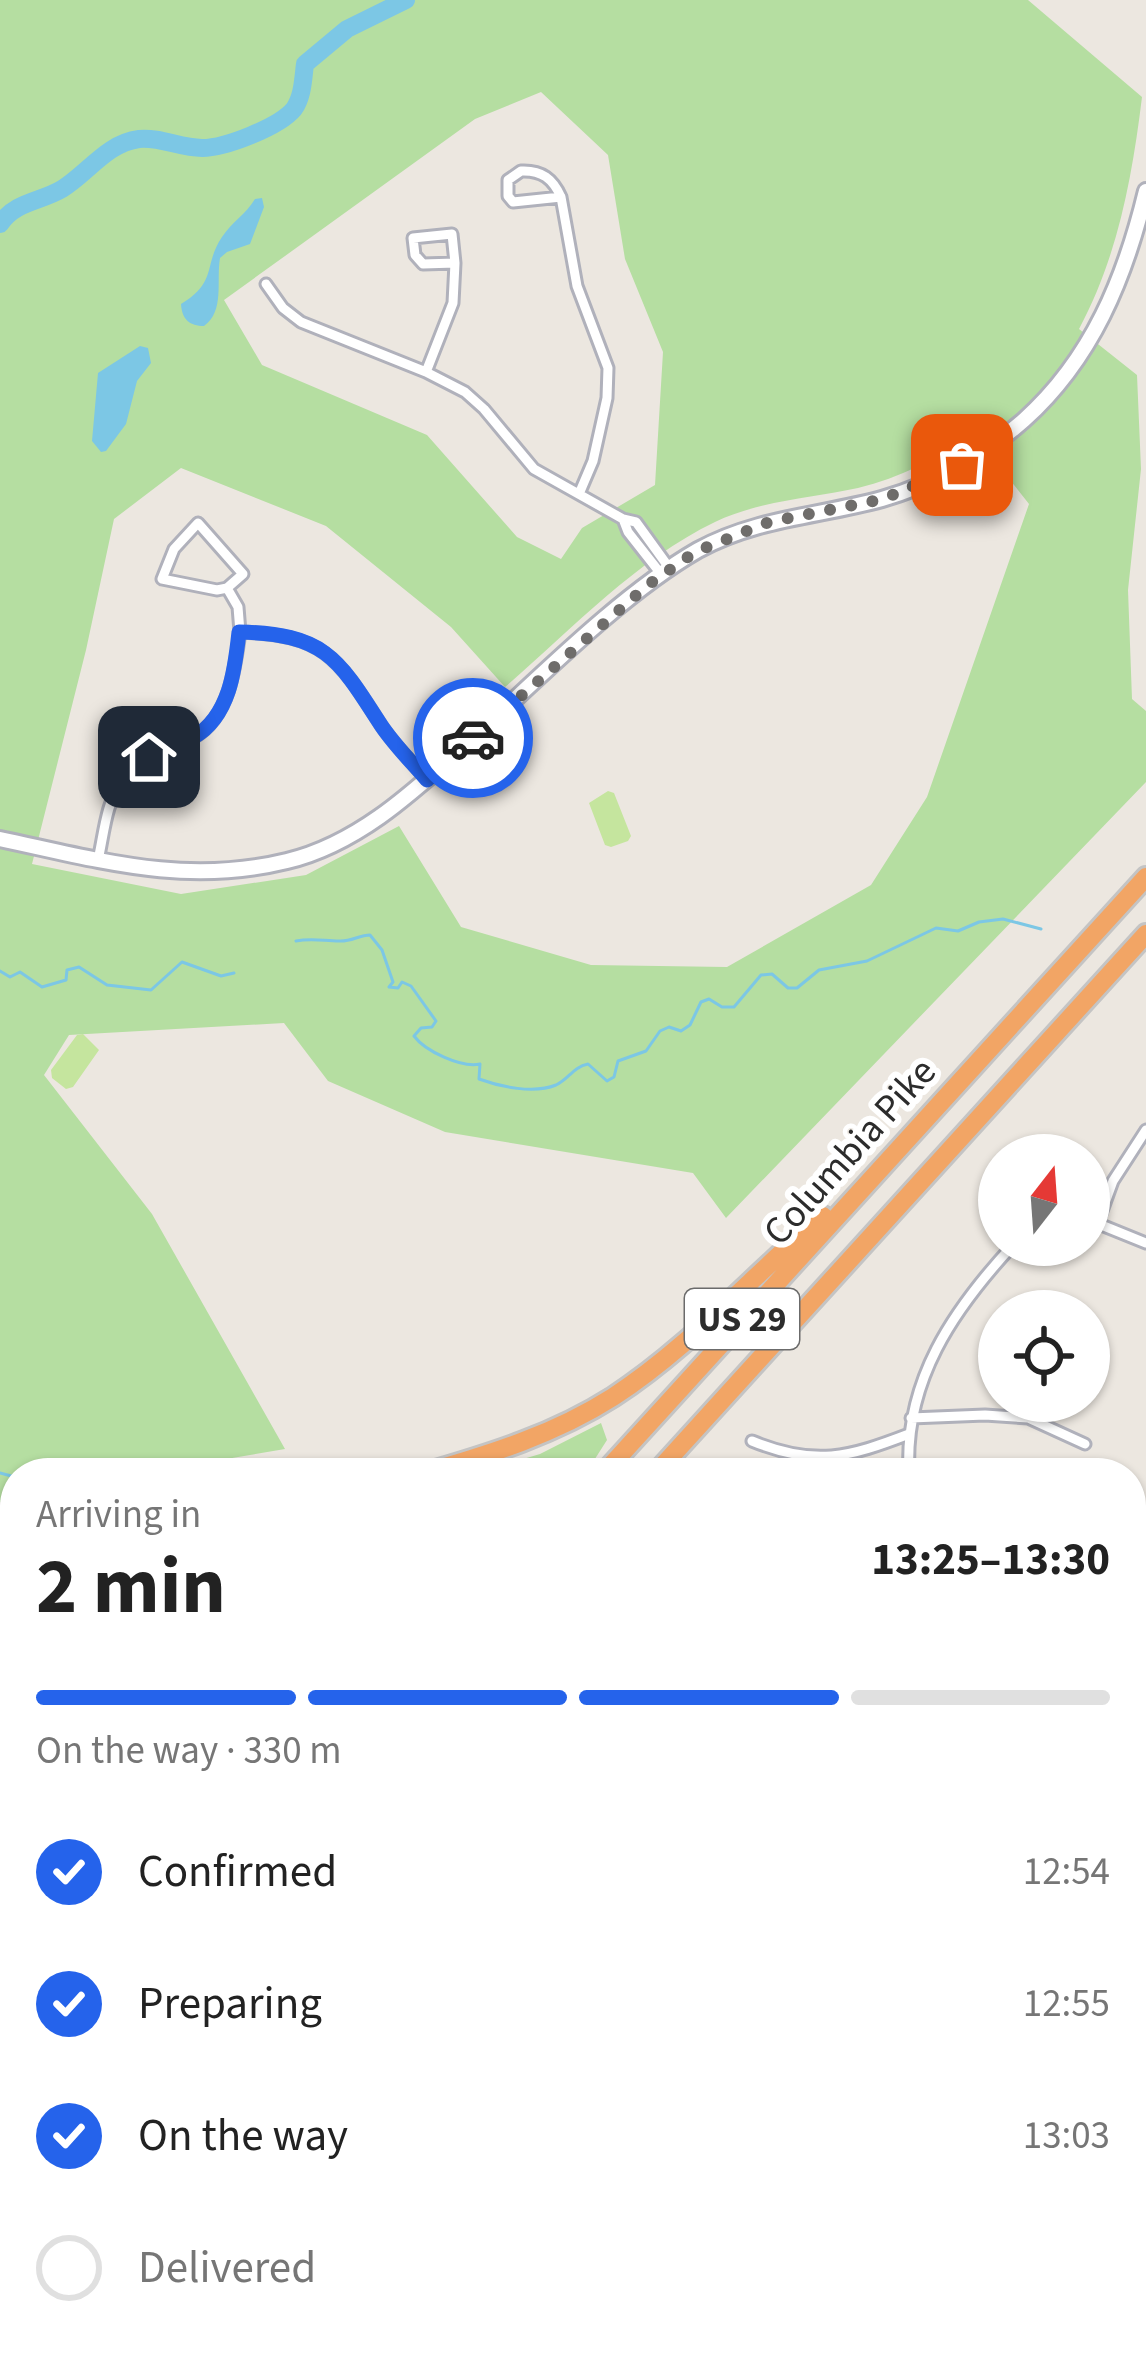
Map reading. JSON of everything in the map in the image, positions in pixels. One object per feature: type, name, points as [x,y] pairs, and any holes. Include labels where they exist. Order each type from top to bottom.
[{"type":"highway","name":"Columbia Pike","points":[[618,1458],[1146,877]]},
{"type":"highway","name":"Columbia Pike","points":[[669,1458],[1146,934]]},
{"type":"highway","points":[[474,1458],[514,1446],[610,1399],[673,1351],[763,1266],[881,1166]]},
{"type":"highway","points":[[682,1458],[730,1390]]},
{"type":"main road","points":[[0,839],[180,874],[289,861],[367,825],[427,780],[695,552],[741,531],[913,488],[962,465],[1004,436],[1046,399],[1096,331],[1126,263],[1146,191]]},
{"type":"street","points":[[561,197],[513,202],[508,180],[521,171],[539,172],[552,180],[561,197],[577,286],[605,354],[609,382],[593,461],[579,494]]},
{"type":"street","points":[[426,372],[453,303],[455,263],[452,234],[413,238],[415,255],[423,264],[455,263]]},
{"type":"street","points":[[266,284],[283,308],[302,322],[426,372],[476,400],[534,469],[635,522],[666,572]]},
{"type":"street","points":[[198,524],[243,574],[227,588],[162,579],[174,549],[198,524]]},
{"type":"street","points":[[98,860],[119,784],[138,764],[193,738],[218,716],[239,632],[238,607],[227,588]]},
{"type":"street","points":[[239,632],[295,638],[339,664],[427,780]]},
{"type":"street","points":[[1110,1187],[1146,1130]]},
{"type":"street","points":[[1110,1228],[1146,1243]]},
{"type":"street","points":[[909,1458],[911,1418],[920,1383],[940,1338],[995,1266]]},
{"type":"street","points":[[911,1418],[1028,1418],[1085,1444]]},
{"type":"street","points":[[752,1441],[799,1456],[838,1458],[910,1434]]},
{"type":"green space","points":[[0,0],[1028,0],[1142,97],[1121,216],[1104,273],[1079,329],[1137,375],[1141,469],[1128,590],[1132,699],[1146,711],[1146,782],[726,1218],[693,1173],[445,1132],[328,1081],[284,1023],[69,1035],[44,1075],[152,1214],[285,1449],[232,1458],[0,1458]],"holes":[[[541,92],[608,155],[625,259],[663,352],[655,485],[582,528],[561,559],[517,537],[427,435],[262,365],[224,300],[475,119]],[[976,437],[1029,504],[927,797],[871,885],[727,967],[591,965],[461,927],[399,826],[306,875],[181,894],[32,864],[114,519],[181,468],[326,526],[451,627],[505,687],[631,576],[686,538],[732,515],[874,484]]]},
{"type":"green space","points":[[608,791],[614,793],[631,836],[611,847],[605,845],[589,803]]},
{"type":"green space","points":[[83,1034],[99,1050],[73,1087],[66,1089],[52,1078],[51,1070],[77,1035]]},
{"type":"green space","points":[[601,1423],[607,1440],[596,1458],[527,1458]]},
{"type":"water","points":[[262,198],[264,207],[250,244],[220,258],[211,320],[204,326],[191,323],[181,304],[205,281],[226,232],[255,199]]},
{"type":"water","points":[[140,346],[148,348],[151,363],[137,381],[126,424],[101,452],[92,441],[98,373]]},
{"type":"waterway","points":[[0,224],[21,206],[62,189],[107,152],[128,142],[147,139],[212,147],[277,123],[297,104],[305,64],[347,29],[406,0]]},
{"type":"waterway","points":[[296,941],[343,941],[370,935],[382,950],[393,982],[389,987],[398,988],[402,982],[411,986],[436,1021],[414,1036],[419,1042],[454,1061],[480,1064],[479,1079],[528,1089],[556,1085],[588,1064],[607,1081],[614,1077],[618,1061],[646,1051],[660,1031],[669,1027],[681,1031],[690,1025],[701,1002],[709,999],[722,1007],[734,1007],[761,975],[772,974],[788,988],[797,988],[819,970],[867,961],[936,928],[958,931],[1003,919],[1041,929]]},
{"type":"waterway","points":[[0,971],[10,977],[20,972],[42,987],[66,980],[67,970],[79,967],[107,985],[151,990],[182,962],[221,976],[234,973]]},
{"type":"way so far","points":[[473,738],[648,585],[695,552],[769,522],[883,499],[962,465]]},
{"type":"route","points":[[149,757],[193,738],[218,716],[239,632],[295,638],[319,648],[356,682],[381,725],[427,780],[473,738]]}]
